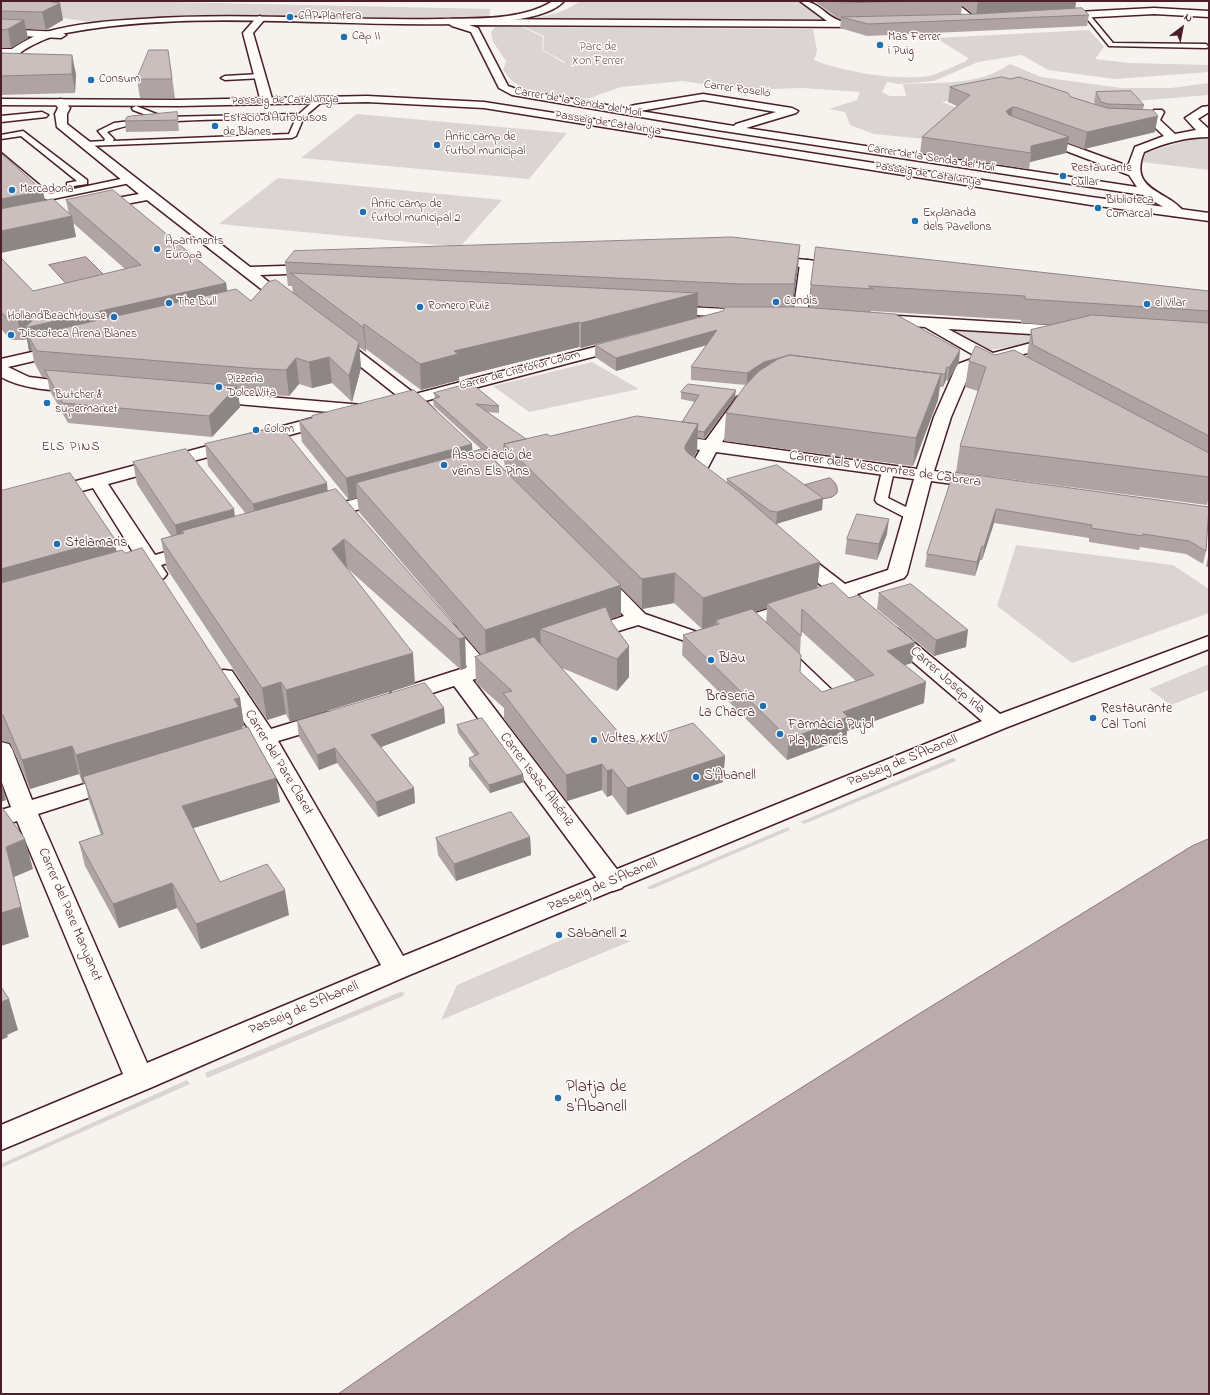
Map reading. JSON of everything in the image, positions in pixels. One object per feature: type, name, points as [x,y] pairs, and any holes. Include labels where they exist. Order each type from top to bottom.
[{"type":"street","points":[[442,22],[482,24],[531,13],[550,7],[559,1]]},
{"type":"street","points":[[805,1],[837,24]]},
{"type":"street","points":[[938,7],[951,4],[978,21],[959,22]]},
{"type":"street","points":[[1076,5],[1086,14]]},
{"type":"street","points":[[820,11],[836,10]]},
{"type":"street","points":[[1046,16],[1207,11]]},
{"type":"street","points":[[1,70],[64,34],[77,30],[167,20],[260,19],[482,24],[883,23]]},
{"type":"street","points":[[260,19],[248,32],[268,102]]},
{"type":"street","name":"Carrer de la Senda del Molí","points":[[482,24],[504,88],[516,93],[717,127]]},
{"type":"street","points":[[1,32],[64,34]]},
{"type":"street","points":[[1,61],[48,34]]},
{"type":"street","points":[[1,52],[15,52]]},
{"type":"street","name":"Carrer Roselló","points":[[618,110],[703,97],[792,111],[733,128]]},
{"type":"street","name":"Passeig de Catalunya","points":[[1,102],[61,108],[320,100],[407,100],[484,105],[1209,217]]},
{"type":"street","points":[[1,119],[61,108],[136,108],[179,104]]},
{"type":"street","points":[[61,108],[61,125],[149,196],[301,312]]},
{"type":"street","points":[[1207,133],[1191,118],[1208,112]]},
{"type":"street","points":[[1140,121],[1156,117],[1172,137]]},
{"type":"street","name":"Carrer de la Senda del Molí","points":[[632,129],[733,128],[1146,192]]},
{"type":"street","points":[[1026,133],[1134,172]]},
{"type":"street","points":[[1178,213],[1170,205],[1146,192],[1134,172],[1135,160],[1139,150],[1172,137],[1207,133]]},
{"type":"street","points":[[79,210],[149,196]]},
{"type":"street","points":[[755,258],[861,270]]},
{"type":"street","points":[[800,314],[806,264]]},
{"type":"street","points":[[246,271],[332,268]]},
{"type":"street","points":[[651,309],[761,314]]},
{"type":"street","points":[[692,326],[738,314]]},
{"type":"street","points":[[784,314],[816,315]]},
{"type":"street","points":[[588,568],[638,618],[697,639],[758,628],[842,591],[897,574],[924,476],[942,394],[964,366],[1081,334],[863,319]]},
{"type":"street","points":[[925,323],[1010,369]]},
{"type":"street","points":[[326,332],[414,400],[437,420]]},
{"type":"street","name":"Carrer de Cristófor Colom","points":[[1,507],[98,482],[194,462],[287,438],[375,408],[414,400],[638,340]]},
{"type":"street","points":[[1,364],[77,346]]},
{"type":"street","points":[[1,370],[7,375],[36,383],[92,388]]},
{"type":"street","points":[[719,495],[694,476],[711,445],[748,390]]},
{"type":"street","points":[[196,396],[375,408]]},
{"type":"street","name":"Carrer dels Vescomtes de Cabrera","points":[[648,437],[996,485]]},
{"type":"street","points":[[98,482],[166,588]]},
{"type":"street","points":[[305,519],[338,502],[404,491]]},
{"type":"street","points":[[338,502],[358,526]]},
{"type":"street","name":"Carrer Josep Irla","points":[[780,543],[842,591],[997,723]]},
{"type":"street","points":[[105,575],[208,546]]},
{"type":"street","points":[[435,616],[481,670]]},
{"type":"street","points":[[569,641],[638,618]]},
{"type":"street","name":"Passeig de S'Abanell","points":[[1,1138],[140,1080],[397,969],[613,882],[997,723],[1209,642]]},
{"type":"street","points":[[377,703],[460,678],[525,656]]},
{"type":"street","name":"Carrer del Pare Claret","points":[[214,660],[265,737],[397,969]]},
{"type":"street","name":"Carrer Isaac Albéniz","points":[[460,678],[613,882]]},
{"type":"street","points":[[205,755],[347,712]]},
{"type":"street","name":"Carrer del Pare Manyanet","points":[[1,749],[12,813],[140,1080]]},
{"type":"street","points":[[12,813],[137,776]]},
{"type":"lane","points":[[1086,14],[1112,45],[1206,46]]},
{"type":"lane","points":[[225,77],[260,74]]},
{"type":"lane","points":[[86,144],[292,136],[301,116],[320,100]]},
{"type":"lane","points":[[136,108],[167,120]]},
{"type":"lane","points":[[106,143],[110,140],[102,131],[107,127],[120,123],[301,116]]},
{"type":"lane","points":[[1,137],[23,133],[84,182],[41,191]]},
{"type":"lane","points":[[1,155],[48,197],[130,180]]},
{"type":"lane","points":[[888,471],[881,500],[913,516]]},
{"type":"lane","points":[[776,644],[830,696]]},
{"type":"green space","points":[[1,1],[124,1],[490,9],[489,19],[440,23],[174,19],[111,25],[56,17]]},
{"type":"green space","points":[[580,1],[805,1],[837,24],[530,19],[562,11]]},
{"type":"green space","name":"Parc de Xon Ferrer","points":[[495,27],[522,27],[543,37],[542,50],[564,63],[565,62],[543,50],[544,36],[524,27],[813,29],[817,51],[814,60],[855,72],[902,77],[929,76],[966,61],[968,58],[936,38],[1089,30],[1104,47],[1095,59],[1129,63],[1209,65],[1209,72],[1115,79],[1048,70],[1022,55],[978,62],[934,81],[899,84],[887,82],[882,92],[890,96],[906,96],[903,84],[958,82],[985,76],[1010,64],[1041,77],[1121,88],[1171,88],[1209,83],[1209,95],[1136,101],[1089,102],[1069,106],[1003,89],[942,102],[1000,125],[925,139],[874,134],[850,125],[845,112],[829,109],[857,100],[860,92],[802,88],[741,90],[683,81],[621,87],[590,98],[563,99],[530,93],[512,81],[503,70],[506,61],[493,42],[491,32]]},
{"type":"green space","name":"Antic camp de futbol municipal","points":[[357,114],[567,133],[529,179],[301,158]]},
{"type":"green space","points":[[1196,138],[1209,138],[1209,170],[1141,162],[1144,153]]},
{"type":"green space","name":"Antic camp de futbol municipal 2","points":[[278,178],[502,200],[460,247],[219,224]]},
{"type":"green space","points":[[932,325],[1077,335],[980,352]]},
{"type":"green space","points":[[592,362],[639,389],[529,412],[493,386]]},
{"type":"green space","points":[[1016,545],[1173,565],[1209,589],[1209,613],[1072,663],[997,606]]},
{"type":"green space","points":[[1209,664],[1209,690],[1171,705],[1149,689]]},
{"type":"green space","points":[[955,758],[956,761],[804,824],[800,822]]},
{"type":"green space","points":[[788,827],[790,830],[652,889],[648,889],[647,887]]},
{"type":"green space","points":[[582,931],[631,941],[441,1020],[457,985]]},
{"type":"green space","points":[[400,992],[405,993],[403,996],[207,1078],[205,1073]]},
{"type":"green space","points":[[187,1080],[190,1084],[1,1168],[1,1164]]},
{"type":"shaded area","points":[[86,257],[111,282],[72,290],[49,265]]},
{"type":"shaded area","points":[[830,478],[837,486],[837,493],[832,497],[822,499],[805,485]]},
{"type":"shaded area","points":[[1209,839],[1209,1394],[338,1394],[575,1230],[909,1020],[1192,846]]},
{"type":"building","points":[[1,1],[45,1],[60,3],[42,12],[1,11]]},
{"type":"building","points":[[838,1],[922,1],[841,3]]},
{"type":"building","points":[[1082,8],[1089,15],[868,24],[841,17],[976,14]]},
{"type":"building","points":[[1,19],[24,20],[8,29],[1,30]]},
{"type":"building","points":[[149,50],[168,50],[172,79],[137,79]]},
{"type":"building","points":[[1,53],[72,55],[72,74],[1,76]]},
{"type":"building","points":[[1002,77],[1010,79],[1019,77],[1068,93],[1071,97],[1107,108],[1153,110],[1158,116],[1087,132],[1013,107],[1006,111],[1009,115],[1069,137],[1031,146],[1031,153],[922,137],[970,95],[950,87]]},
{"type":"building","points":[[1131,91],[1144,105],[1108,104],[1101,102],[1096,92]]},
{"type":"building","points":[[177,112],[178,120],[125,121],[127,117],[131,116]]},
{"type":"building","points":[[1,153],[43,191],[1,199]]},
{"type":"building","points":[[113,190],[226,283],[24,328],[42,312],[17,318],[6,317],[1,312],[1,258],[33,291],[141,265],[66,200]]},
{"type":"building","points":[[53,199],[72,216],[1,231],[1,209]]},
{"type":"building","points":[[732,237],[800,245],[794,284],[739,284],[285,262],[294,251]]},
{"type":"building","points":[[816,247],[1209,291],[1209,311],[1025,299],[1025,296],[868,286],[873,289],[811,285]]},
{"type":"building","points":[[291,273],[698,293],[581,323],[579,322],[454,351],[458,354],[420,364],[364,324],[363,327]]},
{"type":"building","points":[[276,280],[359,342],[349,376],[329,357],[309,362],[296,358],[286,370],[247,368],[37,351],[28,336],[236,289],[251,301],[268,282]]},
{"type":"building","points":[[725,307],[801,307],[895,314],[960,350],[949,368],[947,367],[945,374],[790,355],[764,362],[747,373],[691,367],[717,330],[616,358],[595,345],[723,311]]},
{"type":"building","points":[[1092,315],[1209,323],[1209,436],[1033,345],[1031,330]]},
{"type":"building","points":[[976,346],[995,355],[1014,350],[1209,453],[1209,477],[960,446],[986,367],[969,361]]},
{"type":"building","points":[[790,355],[941,374],[916,438],[726,413],[744,387],[759,371],[778,359]]},
{"type":"building","points":[[45,370],[237,386],[209,416],[63,403]]},
{"type":"building","points":[[471,383],[499,406],[476,404],[526,439],[504,444],[504,451],[493,453],[433,399],[440,397],[434,393]]},
{"type":"building","points":[[688,384],[736,390],[704,432],[697,431],[698,424],[682,422],[699,395],[681,392]]},
{"type":"building","points":[[414,390],[472,444],[346,478],[299,421],[312,418],[312,416]]},
{"type":"building","points":[[637,416],[698,424],[685,446],[688,453],[738,491],[820,562],[703,598],[675,573],[642,579],[504,444],[547,434],[550,436]]},
{"type":"building","points":[[281,426],[327,483],[253,504],[205,444]]},
{"type":"building","points":[[186,449],[234,509],[175,525],[133,462]]},
{"type":"building","points":[[483,449],[621,585],[485,630],[356,483]]},
{"type":"building","points":[[777,465],[823,498],[777,512],[770,511],[727,479]]},
{"type":"building","points":[[954,472],[1209,507],[1206,551],[1189,541],[1143,534],[1142,536],[1091,528],[1092,525],[996,509],[984,547],[982,546],[977,562],[927,554]]},
{"type":"building","points":[[70,473],[114,538],[1,569],[1,491]]},
{"type":"building","points":[[336,489],[465,637],[459,639],[344,539],[332,549],[413,653],[286,690],[281,682],[262,688],[161,539],[184,533],[182,531]]},
{"type":"building","points":[[857,514],[889,519],[879,544],[847,539]]},
{"type":"building","points":[[142,548],[240,698],[234,699],[239,707],[76,755],[72,746],[22,760],[3,715],[1,714],[1,583],[122,550],[125,553]]},
{"type":"building","points":[[833,583],[849,598],[858,595],[915,642],[887,651],[926,682],[843,712],[848,717],[789,739],[683,635],[719,624],[716,620],[752,609],[801,655],[800,672],[822,692],[874,675],[802,609],[801,636],[767,604]]},
{"type":"building","points":[[911,584],[968,630],[936,640],[879,593]]},
{"type":"building","points":[[606,607],[612,623],[629,646],[617,659],[540,629]]},
{"type":"building","points":[[534,637],[629,744],[693,723],[725,756],[627,788],[612,769],[607,771],[602,764],[566,775],[503,693],[512,691],[475,657]]},
{"type":"building","points":[[425,683],[444,708],[371,735],[414,788],[376,802],[335,748],[317,755],[297,721]]},
{"type":"building","points":[[482,718],[523,774],[489,785],[469,758],[479,754],[457,725]]},
{"type":"building","points":[[248,727],[276,778],[182,806],[220,882],[267,864],[285,890],[196,924],[172,883],[113,904],[79,842],[103,834],[83,777]]},
{"type":"building","points":[[1,806],[25,839],[6,847],[21,907],[1,913]]},
{"type":"building","points":[[511,812],[530,837],[454,864],[436,838]]},
{"type":"building","points":[[1,987],[9,999],[1,1002]]},
{"type":"place","name":"CAP Plantera","points":[[290,17]]},
{"type":"place","name":"Cap II","points":[[344,37]]},
{"type":"place","name":"Mas Ferrer i Puig","points":[[880,45]]},
{"type":"place","name":"Consum","points":[[91,80]]},
{"type":"place","name":"Estació d'Autobusos de Blanes","points":[[215,126]]},
{"type":"place","name":"Antic camp de futbol municipal","points":[[437,145]]},
{"type":"place","name":"Restaurante Cullar","points":[[1063,176]]},
{"type":"place","name":"Mercadona","points":[[12,190]]},
{"type":"place","name":"Biblioteca Comarcal","points":[[1098,208]]},
{"type":"place","name":"Antic camp de futbol municipal 2","points":[[363,212]]},
{"type":"place","name":"Explanada dels Pavellons","points":[[915,221]]},
{"type":"place","name":"Apartments Europa","points":[[157,249]]},
{"type":"place","name":"Condis","points":[[776,302]]},
{"type":"place","name":"The Bull","points":[[169,303]]},
{"type":"place","name":"el Vilar","points":[[1147,304]]},
{"type":"place","name":"Romero Ruiz","points":[[420,307]]},
{"type":"place","name":"HollandBeachHouse","points":[[114,317]]},
{"type":"place","name":"Discoteca Arena Blanes","points":[[11,335]]},
{"type":"place","name":"Pizzeria Dolce Vita","points":[[219,387]]},
{"type":"place","name":"Butcher & supermarket","points":[[47,403]]},
{"type":"place","name":"Colom","points":[[256,430]]},
{"type":"place","name":"Associació de veïns Els Pins","points":[[444,465]]},
{"type":"place","name":"Stelamaris","points":[[57,544]]},
{"type":"place","name":"Blau","points":[[711,660]]},
{"type":"place","name":"Braseria La Chacra","points":[[763,706]]},
{"type":"place","name":"Restaurante Cal Toni","points":[[1093,718]]},
{"type":"place","name":"Farmàcia Pujol Pla, Narcís","points":[[780,734]]},
{"type":"place","name":"Voltes XXLV","points":[[594,740]]},
{"type":"place","name":"S'Abanell","points":[[696,777]]},
{"type":"place","name":"Sabanell 2","points":[[559,935]]},
{"type":"place","name":"Platja de s'Abanell","points":[[558,1098]]},
{"type":"district","name":"ELS PINS","points":[[71,448]]}]
